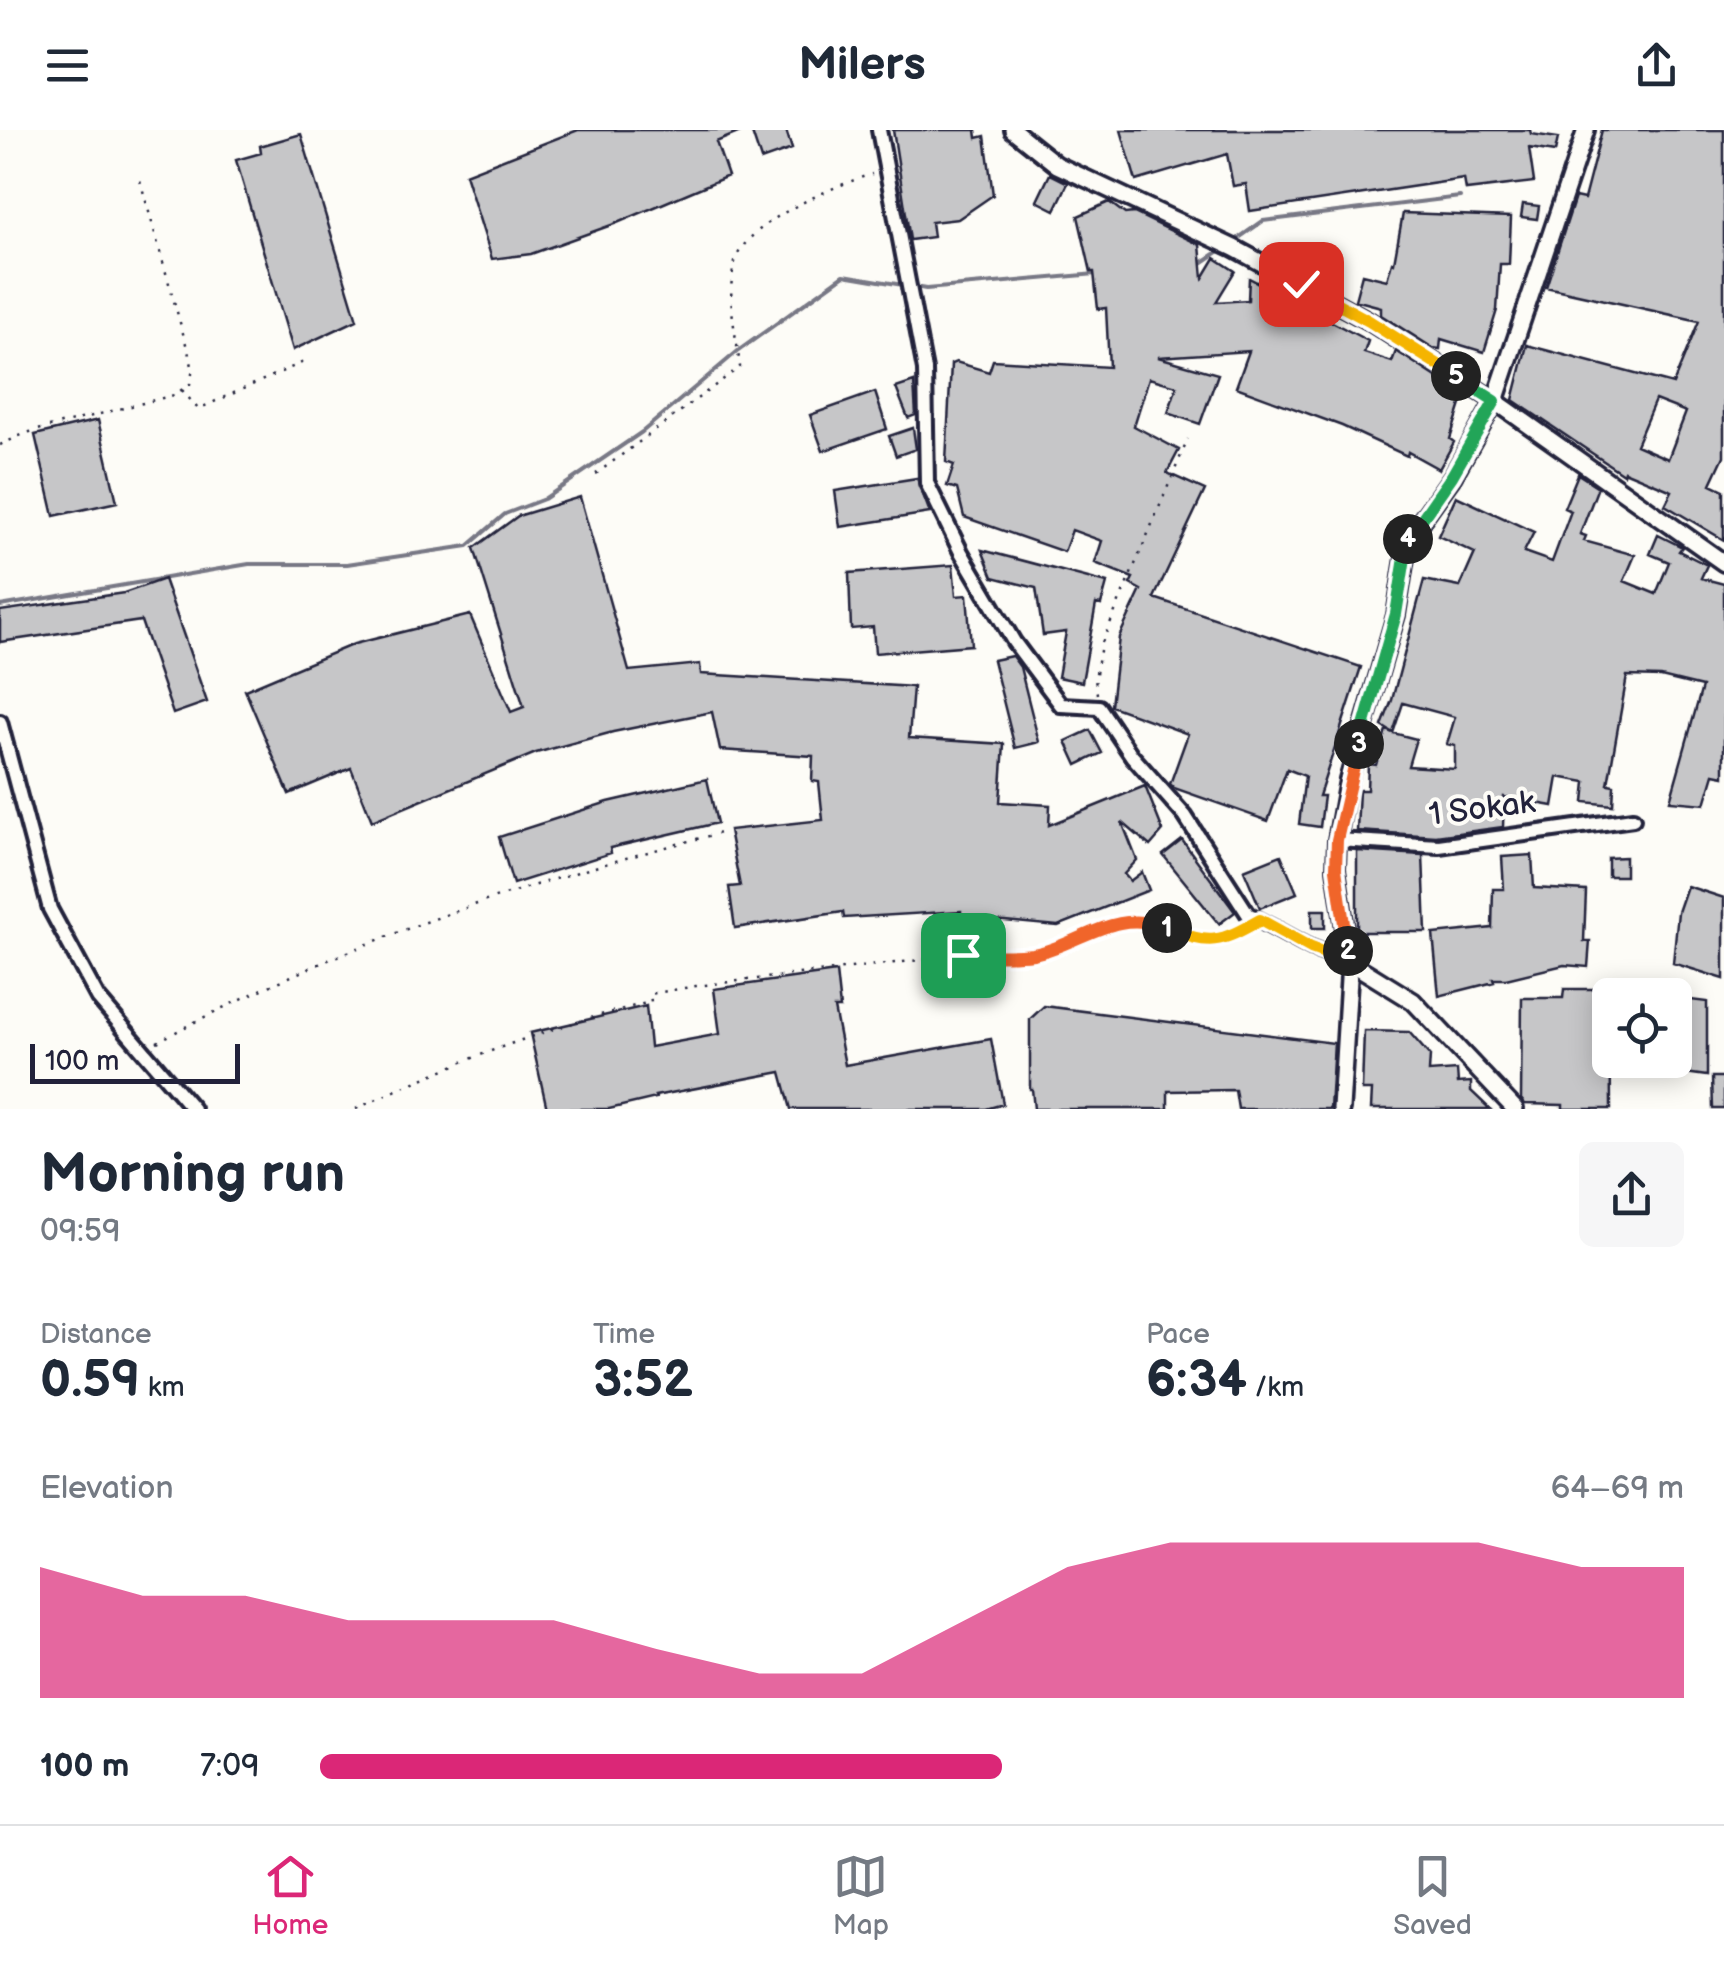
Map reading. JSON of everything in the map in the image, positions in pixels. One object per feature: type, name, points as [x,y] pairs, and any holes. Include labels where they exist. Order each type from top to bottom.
[{"type":"street","points":[[879,130],[925,370],[927,483],[960,552],[1014,642],[1062,705],[1099,707],[1132,756],[1185,816],[1248,914],[1311,948],[1350,962],[1412,1000],[1515,1109]]},
{"type":"street","points":[[1013,130],[1057,165],[1234,248],[1369,321],[1495,401],[1724,563]]},
{"type":"street","points":[[1341,1109],[1350,962],[1336,869],[1337,840],[1348,780],[1396,614],[1408,539],[1452,476],[1495,401],[1586,130]]},
{"type":"street","points":[[0,722],[50,909],[98,998],[193,1109]]},
{"type":"street","name":"1 Sokak","points":[[1337,840],[1440,846],[1633,819]]},
{"type":"path","points":[[596,474],[740,368],[731,286],[737,255],[760,230],[842,183],[886,169]]},
{"type":"path","points":[[0,446],[26,433],[174,396],[190,384],[194,369],[140,180]]},
{"type":"path","points":[[182,390],[198,409],[306,361]]},
{"type":"path","points":[[1099,707],[1095,679],[1101,646],[1188,439]]},
{"type":"path","points":[[143,1050],[222,1006],[476,904],[615,859],[720,833]]},
{"type":"path","points":[[356,1109],[517,1039],[651,1002],[650,994],[963,955],[1035,954],[1097,928],[1151,921],[1200,941],[1232,936],[1260,920]]},
{"type":"building","points":[[578,130],[745,130],[716,142],[728,176],[531,254],[492,259],[465,174]]},
{"type":"building","points":[[751,130],[786,130],[792,149],[761,160]]},
{"type":"building","points":[[893,130],[976,130],[977,138],[985,136],[993,195],[958,219],[931,222],[933,237],[910,240]]},
{"type":"building","points":[[1121,130],[1530,130],[1531,134],[1558,138],[1555,152],[1529,148],[1534,182],[1466,190],[1464,179],[1250,211],[1246,184],[1233,186],[1227,154],[1136,181]]},
{"type":"building","points":[[1602,130],[1724,130],[1724,456],[1711,484],[1724,490],[1724,540],[1665,505],[1672,491],[1624,471],[1623,474],[1513,400],[1527,345],[1673,384],[1699,321],[1546,287],[1575,197],[1584,199]],"holes":[[[1655,400],[1686,412],[1668,459],[1636,445]]]},
{"type":"building","points":[[301,134],[357,320],[293,350],[236,160],[261,153],[260,146]]},
{"type":"building","points":[[1050,174],[1068,183],[1055,210],[1037,201]]},
{"type":"building","points":[[1109,202],[1125,214],[1134,213],[1200,245],[1203,278],[1215,258],[1235,271],[1216,302],[1248,300],[1249,278],[1368,341],[1364,353],[1392,362],[1396,351],[1464,395],[1450,439],[1454,442],[1439,469],[1408,452],[1407,456],[1342,426],[1236,387],[1249,351],[1158,357],[1218,374],[1200,424],[1168,413],[1177,386],[1149,378],[1134,426],[1179,450],[1167,473],[1205,490],[1154,598],[1361,667],[1319,796],[1324,796],[1320,827],[1299,824],[1305,776],[1287,769],[1268,821],[1174,788],[1170,784],[1188,734],[1111,706],[1119,637],[1141,590],[1130,584],[1133,578],[1095,563],[1102,541],[1072,530],[1064,552],[964,517],[957,489],[947,486],[954,465],[946,462],[951,364],[989,372],[993,360],[1109,367],[1106,308],[1098,309],[1094,272],[1078,216]]},
{"type":"building","points":[[1523,204],[1539,206],[1537,219],[1521,217]]},
{"type":"building","points":[[1403,213],[1511,217],[1509,264],[1500,264],[1497,310],[1484,352],[1441,339],[1440,349],[1433,348],[1381,315],[1381,307],[1355,300],[1362,274],[1387,280]]},
{"type":"building","points":[[914,382],[916,415],[908,418],[896,388]]},
{"type":"building","points":[[875,392],[887,429],[823,451],[810,415]]},
{"type":"building","points":[[98,420],[117,502],[54,516],[35,435]]},
{"type":"building","points":[[913,428],[916,449],[896,456],[889,436]]},
{"type":"building","points":[[1578,474],[1598,487],[1580,534],[1586,536],[1584,541],[1635,555],[1624,581],[1656,594],[1669,562],[1650,554],[1658,535],[1707,565],[1701,578],[1724,584],[1724,776],[1714,774],[1705,804],[1670,801],[1702,687],[1661,677],[1627,676],[1608,784],[1614,785],[1613,805],[1584,802],[1586,782],[1558,777],[1553,806],[1504,797],[1503,827],[1436,836],[1357,831],[1359,790],[1367,790],[1368,764],[1376,765],[1386,730],[1393,733],[1382,726],[1424,580],[1460,587],[1475,553],[1438,536],[1456,496],[1534,532],[1524,552],[1552,562],[1571,511],[1564,508]],"holes":[[[1403,703],[1455,717],[1447,744],[1455,746],[1455,769],[1408,766],[1416,739],[1393,733]]]},
{"type":"building","points":[[917,478],[930,513],[840,527],[835,491]]},
{"type":"building","points":[[580,497],[629,671],[700,664],[701,674],[913,687],[909,738],[1004,744],[1000,802],[1050,805],[1049,825],[1145,786],[1163,831],[1150,846],[1122,822],[1137,860],[1124,874],[1130,881],[1142,872],[1149,890],[1058,926],[961,917],[961,911],[844,918],[843,912],[735,928],[729,887],[740,886],[729,830],[823,820],[819,782],[812,781],[813,756],[720,750],[712,712],[536,753],[372,821],[351,768],[289,794],[245,690],[354,644],[470,615],[511,712],[524,707],[474,548],[518,516]]},
{"type":"building","points":[[982,550],[1107,583],[1101,605],[1096,604],[1082,682],[1058,677],[1066,632],[1043,635],[1036,588],[993,577]]},
{"type":"building","points":[[953,565],[956,596],[967,595],[971,645],[875,653],[873,627],[851,629],[849,573]]},
{"type":"building","points":[[164,579],[207,702],[173,714],[141,621],[0,642],[0,611],[124,593]]},
{"type":"building","points":[[1012,656],[1020,667],[1039,742],[1015,748],[993,660]]},
{"type":"building","points":[[1090,730],[1102,753],[1077,765],[1066,741]]},
{"type":"building","points":[[707,779],[717,823],[610,848],[611,853],[513,884],[499,837],[608,802]]},
{"type":"building","points":[[1182,840],[1235,912],[1219,924],[1163,855]]},
{"type":"building","points":[[1357,851],[1423,855],[1426,932],[1357,932]]},
{"type":"building","points":[[1281,855],[1297,893],[1260,908],[1244,870]]},
{"type":"building","points":[[1532,855],[1534,888],[1586,891],[1584,941],[1590,941],[1588,967],[1564,965],[1493,979],[1494,982],[1439,996],[1433,934],[1492,928],[1493,889],[1504,889],[1502,857]]},
{"type":"building","points":[[1625,857],[1625,876],[1608,876],[1608,858]]},
{"type":"building","points":[[1687,886],[1724,898],[1724,979],[1673,963],[1678,912]]},
{"type":"building","points":[[1312,910],[1325,910],[1325,928],[1312,928]]},
{"type":"building","points":[[836,972],[840,1008],[834,1008],[845,1065],[991,1039],[1003,1104],[986,1109],[791,1109],[781,1072],[655,1096],[609,1109],[547,1109],[530,1033],[646,1006],[650,1047],[720,1034],[714,989]]},
{"type":"building","points":[[1564,989],[1592,989],[1592,1078],[1611,1078],[1611,1109],[1563,1109],[1563,1105],[1525,1104],[1521,1099],[1522,998],[1563,998]]},
{"type":"building","points":[[1692,1000],[1707,1002],[1707,1076],[1692,1074]]},
{"type":"building","points":[[1044,1006],[1334,1043],[1330,1109],[1238,1109],[1235,1090],[1168,1091],[1168,1109],[1034,1109],[1030,1089],[1030,1019]]},
{"type":"building","points":[[1364,1031],[1409,1032],[1430,1056],[1429,1072],[1457,1070],[1458,1083],[1471,1082],[1471,1091],[1490,1109],[1371,1109],[1372,1090],[1362,1090]]},
{"type":"building","points":[[1712,1077],[1724,1077],[1724,1109],[1713,1109]]},
{"type":"waterway","points":[[1233,242],[1263,221],[1460,197]]},
{"type":"waterway","points":[[1200,264],[1221,250]]},
{"type":"waterway","points":[[0,606],[249,564],[347,564],[468,546],[505,514],[544,499],[642,432],[738,351],[844,275],[926,289],[1096,274]]},
{"type":"route","points":[[963,955],[1035,954],[1097,928],[1151,921],[1200,941],[1232,936],[1260,920],[1311,948],[1350,962],[1336,869],[1337,840],[1348,780],[1396,614],[1408,539],[1452,476],[1495,401],[1369,321],[1301,284]]}]
